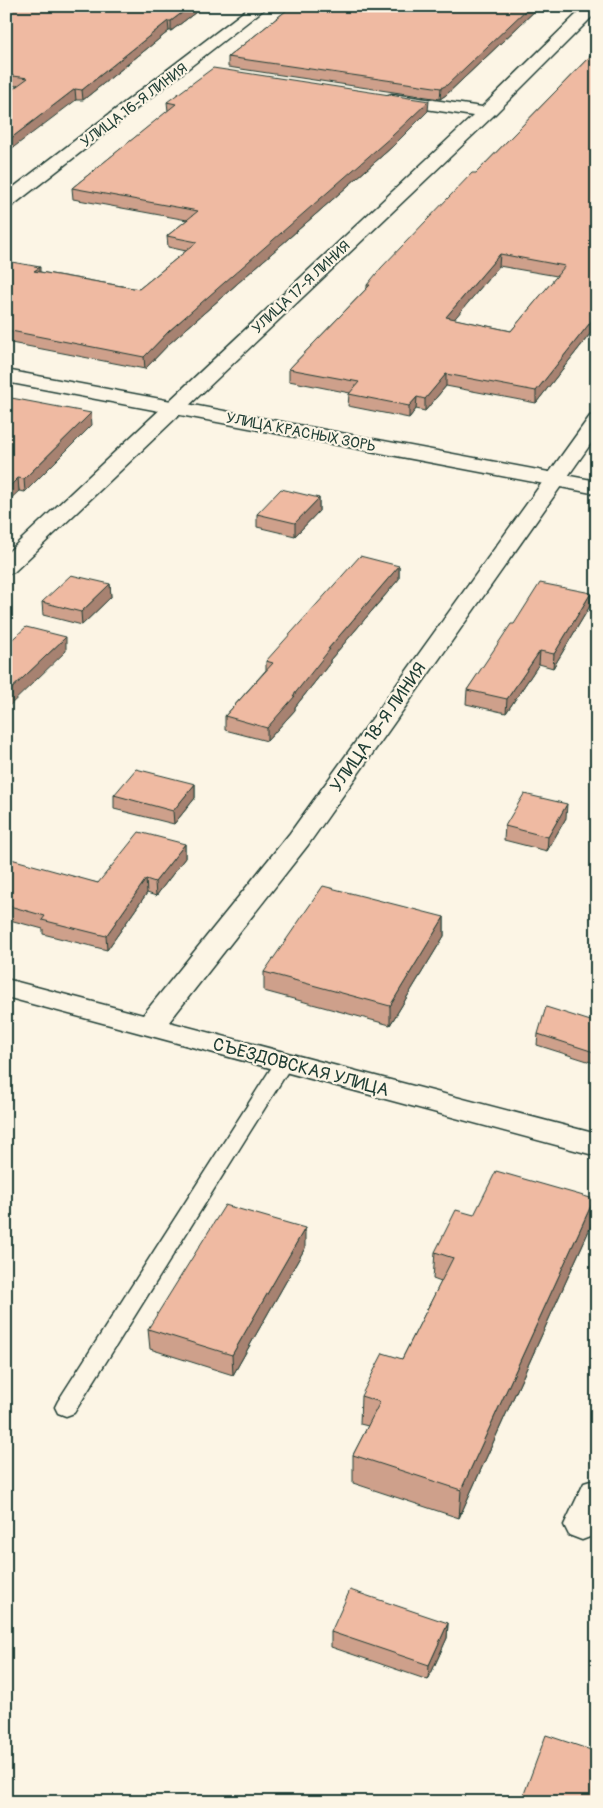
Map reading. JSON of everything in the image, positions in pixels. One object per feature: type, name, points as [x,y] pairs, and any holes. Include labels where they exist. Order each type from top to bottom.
[{"type":"street","name":"УЛИЦА 16-Я ЛИНИЯ","points":[[6,202],[183,68],[261,6]]},
{"type":"street","name":"УЛИЦА 17-Я ЛИНИЯ","points":[[6,567],[172,408],[487,113],[594,6]]},
{"type":"street","points":[[183,68],[202,70]]},
{"type":"street","points":[[379,97],[487,113]]},
{"type":"street","name":"УЛИЦА КРАСНЫХ ЗОРЬ","points":[[6,376],[597,488]]},
{"type":"street","name":"УЛИЦА 18-Я ЛИНИЯ","points":[[149,1027],[299,839],[553,479],[597,420]]},
{"type":"street","name":"СЪЕЗДОВСКАЯ УЛИЦА","points":[[6,988],[597,1145]]},
{"type":"street","points":[[582,1526],[597,1493]]},
{"type":"lane","points":[[66,1407],[284,1062]]},
{"type":"building","points":[[6,6],[191,6],[171,21],[168,21],[82,90],[75,89],[6,142],[6,94],[28,78],[6,75]]},
{"type":"building","points":[[292,6],[530,6],[447,85],[441,88],[228,57]]},
{"type":"building","points":[[597,49],[597,314],[536,391],[446,374],[425,399],[417,397],[409,406],[349,394],[359,382],[289,369],[370,285],[367,285],[381,268],[472,173],[476,173]],"holes":[[[500,254],[565,266],[511,331],[446,317]]]},
{"type":"building","points":[[213,68],[429,101],[392,136],[169,331],[144,357],[6,330],[6,261],[40,267],[34,271],[139,289],[197,242],[167,236],[198,211],[72,188],[176,104],[167,102]]},
{"type":"building","points":[[6,397],[91,413],[24,479],[18,478],[6,490]]},
{"type":"building","points":[[281,489],[319,498],[295,523],[257,514]]},
{"type":"building","points":[[360,556],[399,566],[328,649],[330,649],[293,696],[295,696],[267,728],[225,716],[273,663],[266,661]]},
{"type":"building","points":[[71,575],[110,584],[81,612],[42,602]]},
{"type":"building","points":[[540,583],[591,593],[554,654],[540,651],[507,699],[467,690],[511,624],[514,624]]},
{"type":"building","points":[[26,627],[66,637],[6,694],[6,645]]},
{"type":"building","points":[[136,769],[195,784],[173,811],[114,795]]},
{"type":"building","points":[[524,794],[567,804],[548,837],[505,826]]},
{"type":"building","points":[[139,832],[185,844],[155,882],[146,879],[106,936],[42,920],[45,916],[6,905],[6,864],[11,859],[98,883]]},
{"type":"building","points":[[323,886],[444,917],[390,1006],[264,972]]},
{"type":"building","points":[[546,1007],[597,1023],[597,1053],[538,1034]]},
{"type":"building","points":[[496,1171],[594,1199],[461,1490],[353,1455],[380,1402],[361,1396],[383,1353],[402,1359],[453,1258],[435,1252],[456,1210],[474,1215]]},
{"type":"building","points":[[225,1205],[305,1228],[232,1355],[148,1329]]},
{"type":"building","points":[[350,1590],[448,1623],[429,1665],[331,1632]]},
{"type":"building","points":[[546,1735],[597,1752],[597,1802],[521,1802]]}]
